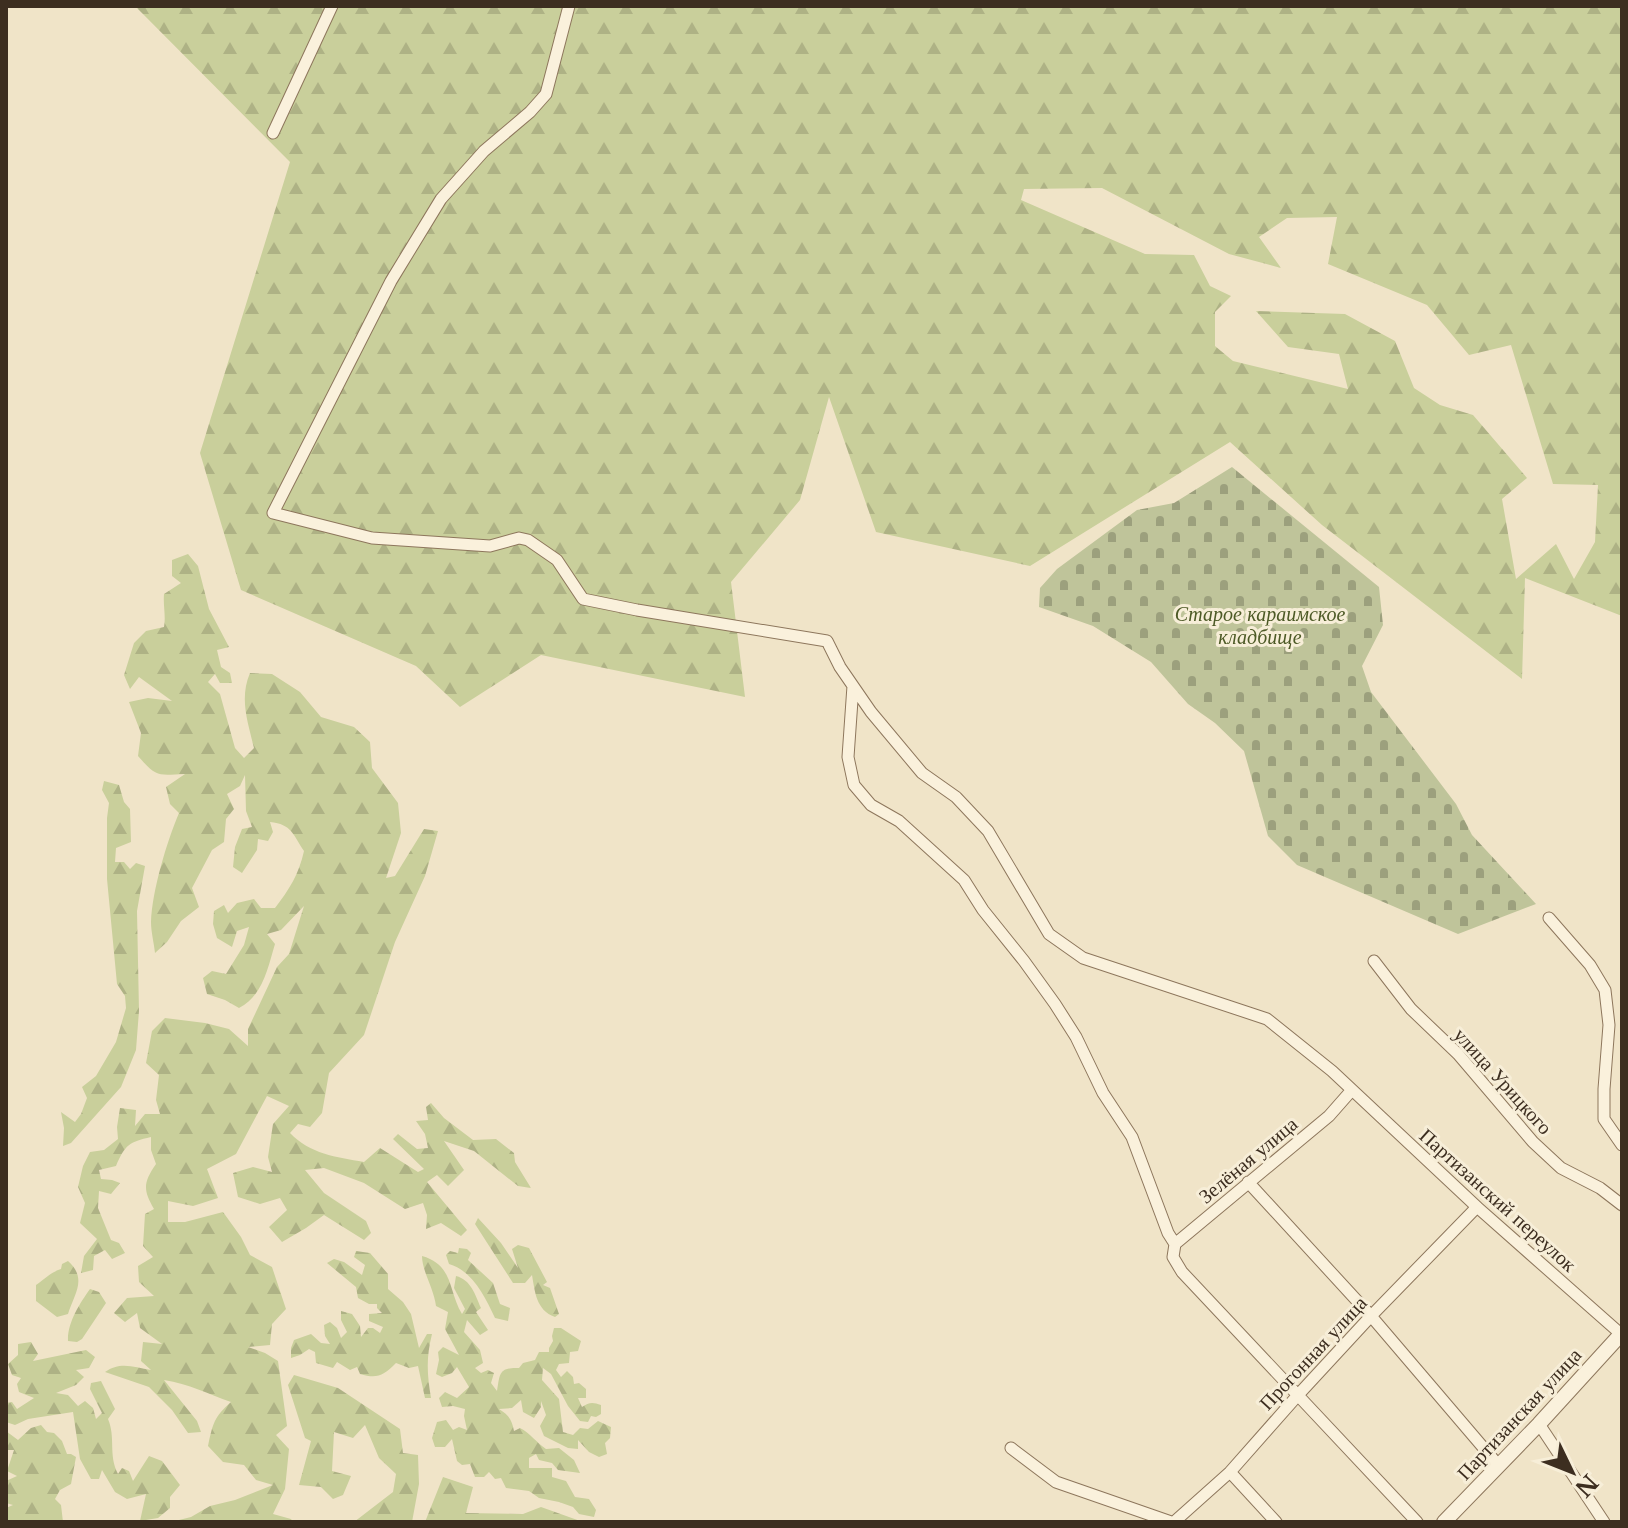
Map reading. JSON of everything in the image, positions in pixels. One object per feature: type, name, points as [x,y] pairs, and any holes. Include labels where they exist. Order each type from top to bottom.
[{"type":"street","points":[[273,133],[332,6]]},
{"type":"street","name":"Партизанский переулок","points":[[569,6],[546,94],[530,112],[484,151],[441,199],[391,281],[273,513],[372,538],[490,546],[519,538],[528,540],[557,560],[583,599],[827,641],[871,712],[922,773],[956,797],[988,831],[1049,934],[1083,958],[1267,1019],[1332,1071],[1477,1207],[1622,1334]]},
{"type":"street","points":[[853,686],[848,757],[854,785],[871,805],[899,821],[964,880],[983,910],[1055,1004],[1076,1037],[1103,1093],[1132,1137],[1175,1244],[1173,1257],[1182,1272],[1417,1522]]},
{"type":"street","points":[[1549,918],[1590,965],[1605,990],[1609,1025],[1604,1119],[1622,1145]]},
{"type":"street","name":"улица Урицкого","points":[[1374,961],[1411,1009],[1458,1054],[1533,1142],[1561,1168],[1600,1188],[1622,1205]]},
{"type":"street","points":[[1607,1063],[1622,1062]]},
{"type":"street","name":"Зелёная улица","points":[[1175,1244],[1329,1116],[1351,1091]]},
{"type":"street","points":[[1248,1182],[1371,1316],[1499,1466]]},
{"type":"street","name":"Прогонная улица","points":[[1011,1448],[1056,1482],[1172,1522],[1230,1472],[1371,1316],[1477,1207]]},
{"type":"street","name":"Партизанская улица","points":[[1444,1522],[1622,1334]]},
{"type":"street","points":[[1539,1424],[1604,1522]]},
{"type":"street","points":[[1230,1472],[1276,1522]]},
{"type":"green space","points":[[135,6],[1622,6],[1622,616],[1525,578],[1522,679],[1322,525],[1230,442],[1030,566],[876,532],[829,397],[800,500],[731,582],[745,697],[541,655],[460,707],[416,666],[241,590],[200,453],[290,162]],"holes":[[[1102,188],[1229,254],[1281,268],[1259,237],[1287,218],[1337,217],[1328,264],[1427,305],[1469,355],[1511,345],[1553,484],[1598,485],[1595,542],[1574,579],[1556,544],[1516,579],[1502,499],[1527,478],[1473,415],[1440,405],[1414,388],[1395,341],[1345,314],[1256,311],[1288,347],[1339,354],[1348,389],[1233,361],[1215,346],[1215,312],[1231,296],[1210,286],[1194,255],[1145,254],[1021,200],[1024,189]]]},
{"type":"green space","name":"Старое караимское кладбище","points":[[1232,467],[1379,587],[1383,625],[1362,666],[1371,692],[1456,804],[1472,835],[1536,904],[1458,934],[1297,865],[1268,836],[1244,751],[1215,723],[1188,704],[1151,662],[1093,626],[1039,607],[1040,588],[1057,569],[1137,510],[1174,503]]},
{"type":"green space","points":[[188,554],[198,566],[209,609],[229,647],[217,650],[221,667],[230,673],[232,683],[220,683],[215,674],[208,682],[220,694],[235,748],[244,758],[254,748],[245,692],[250,673],[272,674],[300,692],[321,717],[354,727],[370,742],[372,768],[398,803],[401,833],[386,878],[395,876],[424,829],[438,831],[425,876],[395,942],[364,1035],[329,1073],[322,1113],[310,1127],[298,1124],[290,1133],[315,1150],[364,1162],[380,1148],[418,1172],[424,1169],[393,1139],[398,1134],[417,1149],[428,1148],[425,1134],[416,1121],[428,1120],[426,1107],[431,1103],[444,1118],[473,1140],[496,1139],[514,1153],[515,1162],[531,1188],[518,1186],[474,1151],[444,1141],[464,1170],[448,1186],[437,1175],[427,1182],[467,1230],[461,1236],[441,1223],[426,1229],[427,1215],[423,1203],[405,1209],[364,1183],[324,1168],[305,1170],[324,1193],[366,1221],[371,1233],[364,1240],[324,1215],[282,1242],[269,1227],[287,1210],[280,1198],[260,1204],[238,1197],[233,1173],[253,1167],[272,1172],[268,1157],[273,1124],[289,1106],[267,1096],[236,1154],[207,1169],[218,1198],[193,1206],[168,1201],[168,1222],[185,1222],[223,1212],[250,1255],[272,1267],[286,1309],[272,1324],[270,1345],[248,1347],[278,1361],[287,1426],[276,1435],[289,1449],[285,1489],[273,1514],[293,1522],[171,1522],[273,1485],[256,1480],[244,1465],[223,1462],[208,1446],[215,1421],[231,1402],[164,1380],[197,1421],[201,1432],[188,1433],[172,1410],[149,1387],[105,1372],[122,1366],[151,1370],[141,1361],[143,1342],[162,1344],[140,1328],[137,1313],[125,1322],[114,1313],[127,1298],[154,1296],[139,1282],[138,1266],[153,1257],[143,1246],[145,1214],[154,1209],[146,1186],[156,1164],[151,1137],[129,1146],[116,1166],[99,1170],[101,1179],[120,1183],[111,1194],[99,1191],[98,1208],[111,1240],[119,1243],[125,1253],[112,1259],[105,1250],[94,1256],[93,1270],[81,1273],[84,1256],[97,1239],[80,1223],[85,1203],[78,1187],[83,1166],[90,1152],[104,1150],[118,1139],[120,1108],[136,1110],[135,1126],[145,1114],[160,1114],[156,1100],[159,1075],[146,1063],[152,1031],[165,1018],[205,1023],[229,1029],[248,1046],[248,1029],[277,967],[289,954],[304,906],[281,930],[267,934],[275,944],[259,989],[247,1003],[239,1008],[207,994],[203,978],[212,971],[226,974],[244,945],[249,927],[237,931],[232,947],[217,938],[213,924],[214,911],[224,905],[228,913],[237,903],[254,899],[261,908],[275,908],[293,881],[304,851],[288,828],[270,822],[273,832],[268,841],[258,839],[257,850],[242,873],[233,867],[235,847],[242,829],[252,827],[246,811],[245,775],[240,786],[227,794],[234,809],[226,819],[224,842],[212,850],[192,888],[199,907],[181,921],[155,953],[151,922],[154,896],[179,813],[170,804],[166,787],[185,774],[158,774],[138,756],[141,733],[129,702],[148,698],[172,701],[139,677],[130,689],[124,675],[134,643],[146,631],[164,627],[164,594],[181,583],[172,576],[172,560]]},
{"type":"green space","points":[[104,781],[119,785],[124,802],[130,809],[131,842],[116,848],[115,862],[124,862],[130,869],[136,863],[145,866],[137,911],[139,1011],[136,1050],[121,1087],[71,1143],[63,1146],[61,1112],[75,1122],[81,1114],[87,1098],[82,1087],[96,1076],[116,1042],[126,1008],[125,996],[117,984],[107,879],[109,803],[102,790]]},
{"type":"green space","points":[[478,1218],[518,1268],[512,1249],[518,1245],[529,1248],[547,1282],[543,1285],[550,1288],[559,1314],[555,1317],[540,1305],[532,1275],[525,1283],[513,1283],[475,1224]]},
{"type":"green space","points":[[459,1248],[471,1253],[468,1260],[493,1283],[500,1304],[510,1308],[508,1321],[495,1318],[471,1279],[465,1272],[449,1264],[446,1255],[450,1251],[458,1253]]},
{"type":"green space","points":[[356,1251],[370,1253],[388,1274],[388,1289],[411,1314],[419,1348],[427,1334],[432,1334],[428,1366],[431,1398],[425,1398],[418,1366],[409,1368],[396,1363],[383,1374],[371,1376],[360,1374],[357,1367],[350,1370],[337,1362],[333,1368],[316,1363],[315,1352],[309,1349],[291,1358],[294,1340],[311,1334],[321,1343],[330,1344],[324,1325],[330,1322],[341,1338],[347,1332],[341,1320],[341,1311],[352,1314],[360,1326],[361,1337],[368,1328],[380,1333],[383,1327],[369,1321],[369,1314],[382,1313],[377,1304],[369,1304],[358,1298],[356,1287],[327,1263],[334,1259],[344,1262],[362,1275],[365,1265],[354,1257]]},
{"type":"green space","points":[[422,1256],[432,1260],[445,1272],[462,1314],[465,1309],[454,1288],[456,1276],[469,1284],[474,1293],[481,1308],[476,1312],[488,1330],[480,1335],[467,1320],[464,1332],[480,1350],[483,1363],[475,1368],[481,1373],[488,1370],[494,1373],[491,1383],[497,1391],[504,1371],[535,1360],[539,1352],[549,1352],[554,1328],[561,1328],[581,1341],[578,1351],[570,1352],[569,1363],[559,1364],[556,1370],[561,1377],[567,1371],[573,1377],[574,1384],[579,1383],[586,1389],[586,1398],[578,1398],[582,1407],[591,1403],[601,1405],[601,1414],[591,1416],[588,1422],[580,1421],[551,1374],[543,1368],[542,1380],[559,1399],[563,1432],[573,1435],[580,1428],[588,1429],[598,1421],[611,1427],[610,1438],[605,1443],[607,1454],[599,1457],[589,1452],[578,1440],[578,1449],[568,1448],[544,1436],[540,1426],[546,1415],[541,1401],[534,1418],[523,1412],[521,1400],[512,1408],[499,1409],[510,1418],[514,1431],[520,1428],[546,1449],[559,1448],[574,1460],[580,1473],[558,1470],[552,1463],[539,1460],[536,1454],[529,1458],[529,1468],[552,1468],[552,1477],[566,1481],[575,1497],[589,1499],[596,1510],[594,1517],[579,1514],[573,1507],[559,1502],[539,1498],[529,1491],[506,1488],[501,1478],[495,1479],[489,1472],[484,1477],[475,1477],[470,1464],[462,1465],[457,1461],[452,1439],[445,1447],[435,1447],[432,1438],[437,1422],[446,1420],[453,1430],[459,1427],[467,1430],[465,1409],[442,1407],[439,1398],[445,1392],[457,1398],[469,1387],[457,1367],[442,1377],[436,1374],[438,1352],[443,1347],[459,1355],[445,1329],[448,1312],[436,1306]]},
{"type":"green space","points":[[68,1261],[77,1274],[78,1287],[68,1314],[57,1317],[36,1301],[36,1285]]},
{"type":"green space","points":[[90,1289],[99,1292],[106,1303],[82,1339],[68,1341],[72,1320]]},
{"type":"green space","points":[[31,1342],[38,1354],[33,1361],[86,1350],[95,1357],[89,1368],[76,1370],[84,1377],[76,1385],[56,1393],[68,1395],[78,1406],[85,1401],[93,1408],[96,1419],[102,1413],[90,1389],[91,1383],[101,1381],[115,1409],[108,1419],[113,1460],[118,1474],[122,1468],[129,1471],[133,1481],[149,1456],[162,1461],[180,1485],[170,1497],[170,1508],[158,1518],[140,1521],[146,1494],[127,1499],[115,1492],[102,1470],[99,1479],[91,1479],[80,1459],[73,1412],[28,1419],[15,1425],[6,1422],[6,1403],[12,1402],[17,1409],[34,1398],[19,1392],[17,1384],[21,1378],[12,1375],[8,1364],[18,1355],[18,1344]]},
{"type":"green space","points":[[294,1375],[338,1388],[400,1429],[403,1453],[418,1455],[419,1484],[412,1522],[354,1522],[393,1492],[396,1474],[379,1458],[365,1425],[353,1438],[334,1432],[332,1471],[351,1476],[343,1495],[333,1499],[321,1487],[299,1485],[311,1441],[305,1438],[288,1385]]},
{"type":"green space","points":[[41,1425],[62,1441],[67,1454],[76,1457],[71,1484],[60,1490],[55,1499],[61,1505],[63,1522],[6,1522],[6,1508],[13,1505],[6,1503],[6,1481],[17,1476],[7,1471],[14,1450],[6,1450],[6,1431],[18,1440],[31,1428]]},
{"type":"green space","points":[[443,1477],[473,1487],[466,1513],[523,1514],[541,1507],[583,1522],[425,1522]]}]
